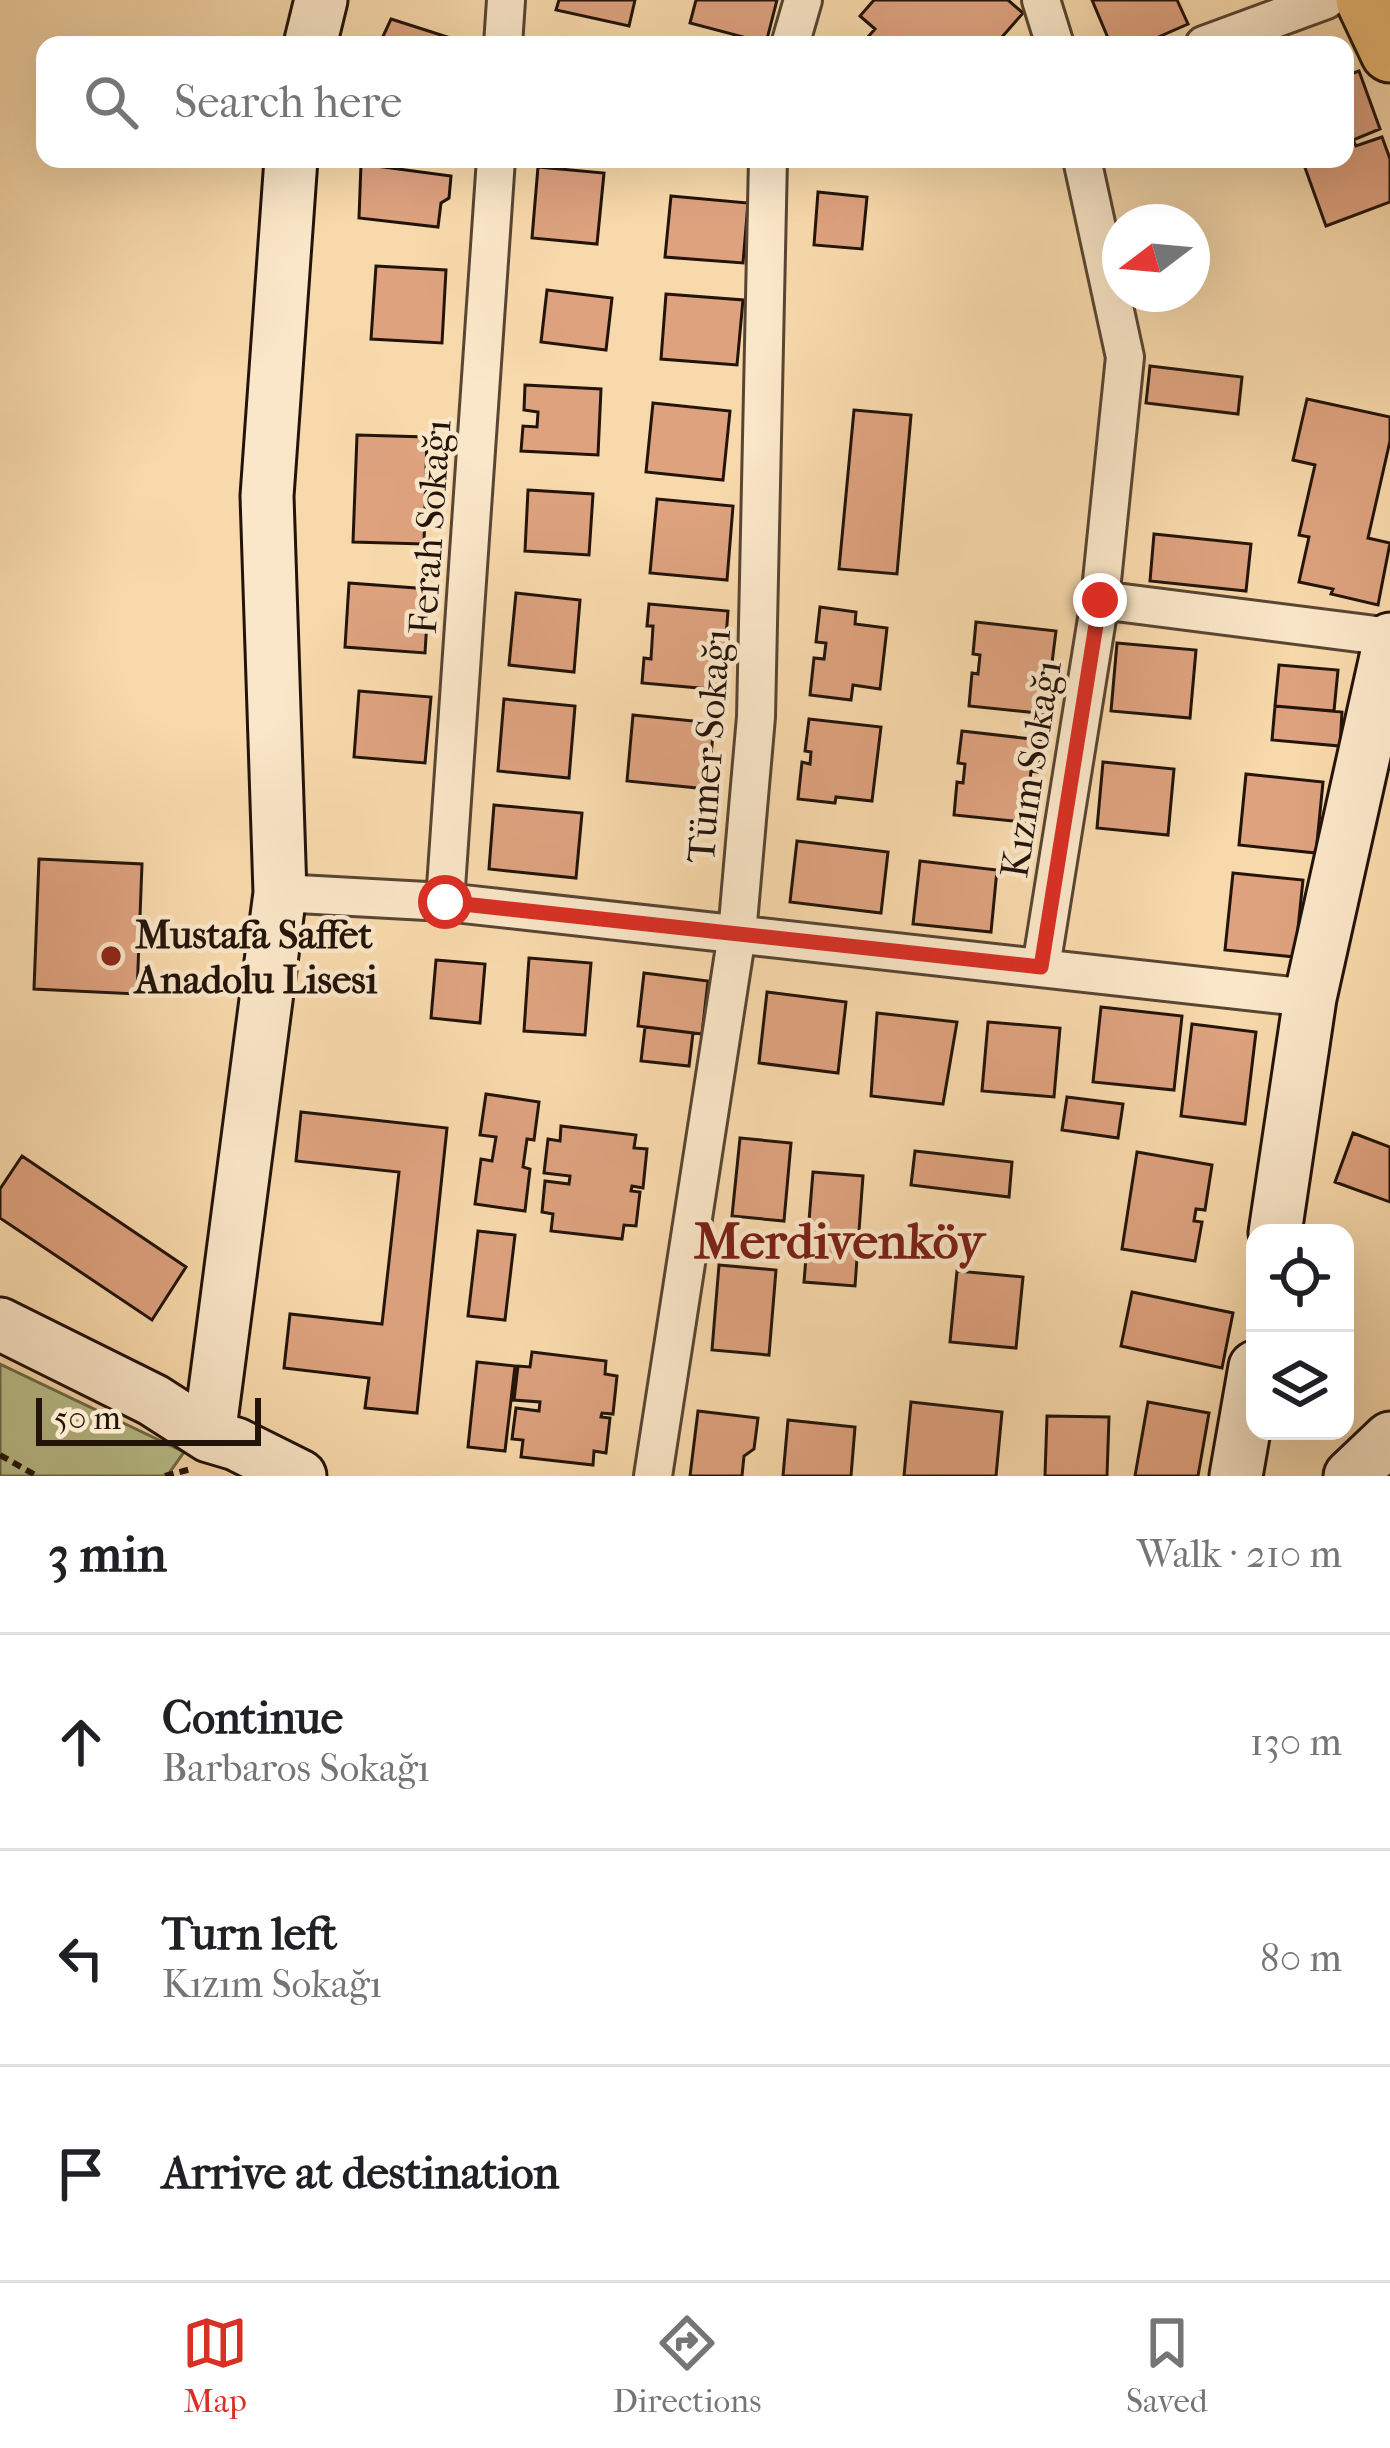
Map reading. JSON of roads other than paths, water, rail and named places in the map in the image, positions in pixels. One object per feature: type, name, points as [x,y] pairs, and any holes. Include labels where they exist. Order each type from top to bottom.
[{"type":"main road","points":[[1365,0],[1390,53]]},
{"type":"street","points":[[312,36],[322,0]]},
{"type":"street","points":[[504,36],[506,0]]},
{"type":"street","points":[[793,36],[803,0]]},
{"type":"street","points":[[1041,0],[1052,36]]},
{"type":"street","points":[[1228,36],[1326,0]]},
{"type":"street","points":[[209,1436],[280,892],[267,496],[290,168]]},
{"type":"street","name":"Ferah Sokağı","points":[[445,902],[495,168]]},
{"type":"street","name":"Tümer Sokağı","points":[[653,1476],[737,934],[756,717],[768,168]]},
{"type":"street","name":"Kızım Sokağı","points":[[1041,967],[1100,600],[1125,357],[1084,168]]},
{"type":"street","points":[[1100,600],[1390,638],[1310,998],[1276,1224]]},
{"type":"street","points":[[280,892],[445,902],[1310,998]]},
{"type":"street","points":[[0,1324],[153,1400],[209,1436],[300,1476]]},
{"type":"street","points":[[1350,1476],[1390,1438]]},
{"type":"street","points":[[1244,1470],[1247,1440]]},
{"type":"place","name":"Mustafa Saffet Anadolu Lisesi","points":[[111,956]]},
{"type":"district","name":"Merdivenköy","points":[[839,1240]]}]
